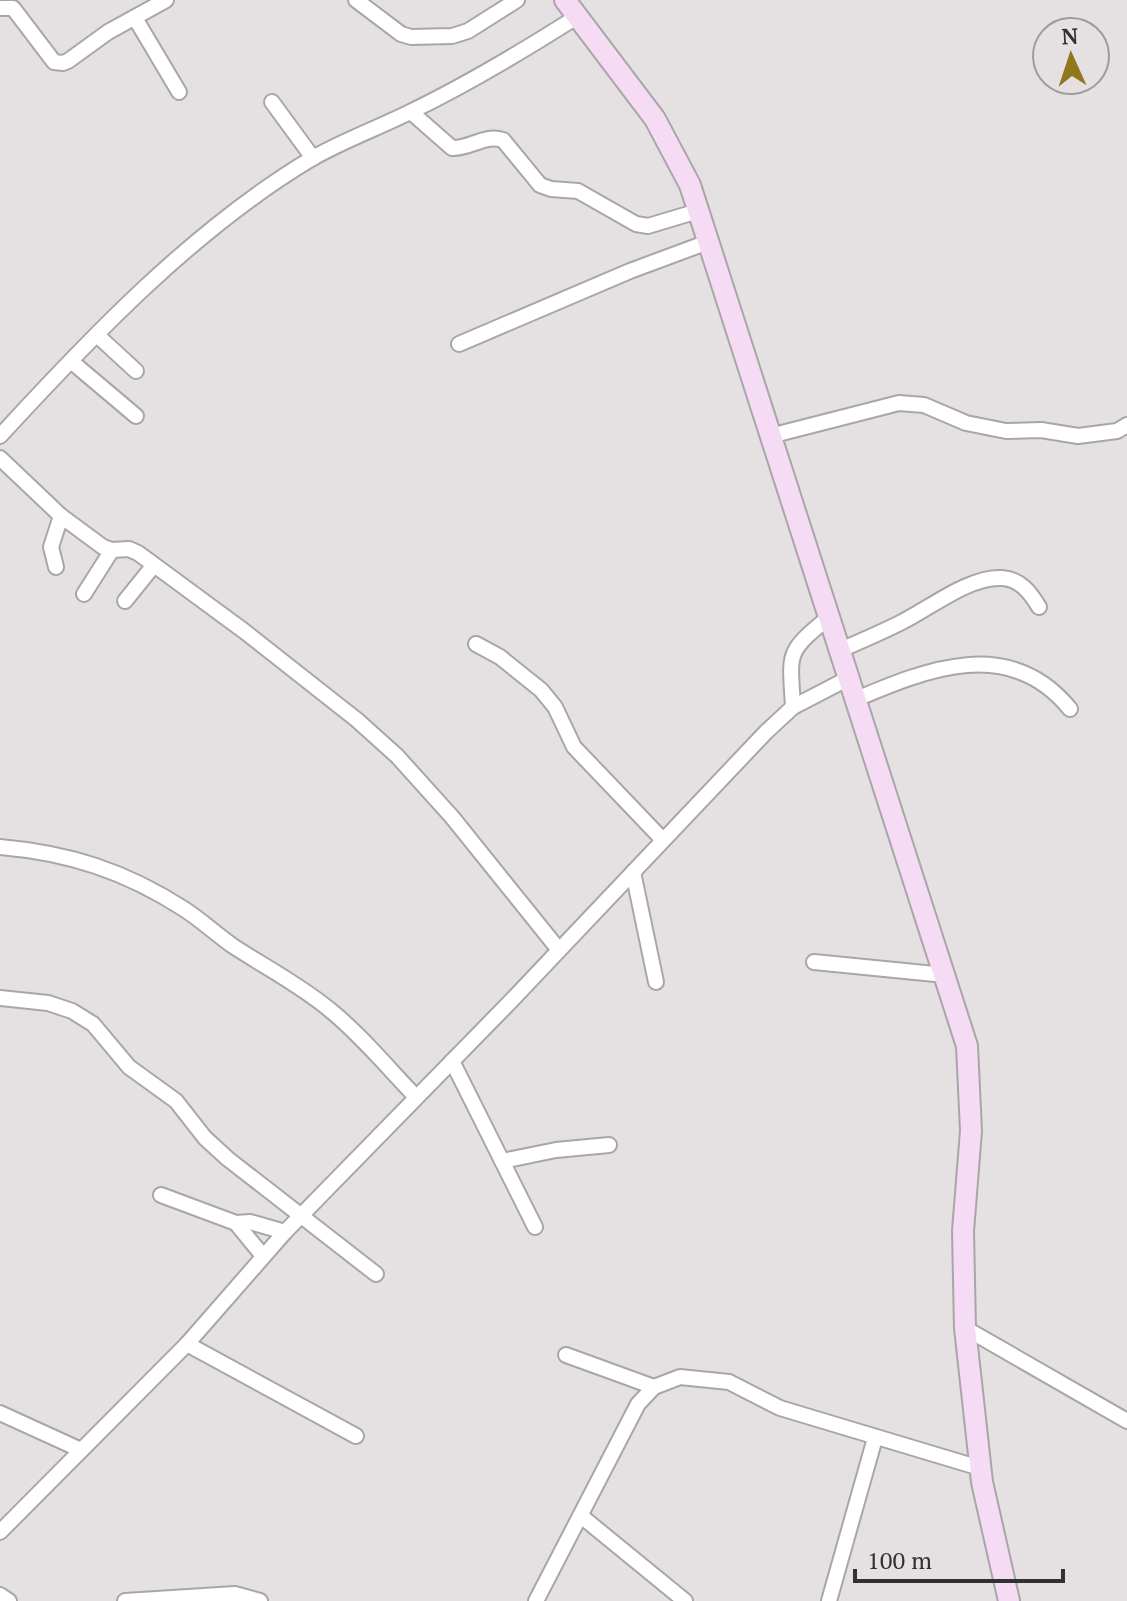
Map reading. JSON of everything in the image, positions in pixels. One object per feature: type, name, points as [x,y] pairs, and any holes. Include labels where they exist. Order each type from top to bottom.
[{"type":"street","points":[[0,8],[13,8],[58,64],[68,61],[108,32],[166,0]]},
{"type":"street","points":[[356,0],[401,34],[411,37],[452,36],[468,31],[517,0]]},
{"type":"street","points":[[0,436],[159,276],[263,191],[313,158],[411,112],[508,61],[577,5],[655,119],[690,185],[967,1046],[971,1131],[963,1231],[965,1328],[980,1468],[1009,1601]]},
{"type":"street","points":[[135,18],[179,92]]},
{"type":"street","points":[[272,102],[313,158]]},
{"type":"street","points":[[411,112],[452,148],[458,149],[488,138],[503,140],[540,185],[578,191],[636,224],[648,226],[698,211]]},
{"type":"street","points":[[459,344],[630,271],[708,242]]},
{"type":"street","points":[[98,336],[136,371]]},
{"type":"street","points":[[72,362],[136,416]]},
{"type":"street","points":[[770,436],[899,403],[924,405],[966,423],[1006,431],[1041,430],[1078,436],[1117,431],[1127,425]]},
{"type":"street","points":[[0,458],[61,516],[103,547],[129,549],[154,565],[357,720],[397,756],[452,817],[559,950]]},
{"type":"street","points":[[56,567],[51,547],[61,516]]},
{"type":"street","points":[[84,594],[112,550]]},
{"type":"street","points":[[125,601],[154,565]]},
{"type":"street","points":[[838,651],[984,580],[1001,577],[1017,581],[1030,592],[1039,607]]},
{"type":"street","points":[[793,707],[791,663],[794,650],[801,640],[828,618]]},
{"type":"street","points":[[476,644],[500,657],[541,690],[555,707],[574,747],[662,839]]},
{"type":"street","points":[[854,700],[915,675],[962,665],[984,664],[1028,675],[1047,685],[1070,709]]},
{"type":"street","points":[[0,1532],[187,1344],[285,1232],[793,707],[847,679]]},
{"type":"street","points":[[0,847],[54,853],[125,875],[182,908],[231,945],[299,986],[332,1011],[416,1097]]},
{"type":"street","points":[[633,872],[656,982]]},
{"type":"street","points":[[814,962],[945,975]]},
{"type":"street","points":[[0,998],[48,1003],[72,1011],[93,1024],[129,1067],[176,1101],[205,1138],[228,1159],[376,1274]]},
{"type":"street","points":[[452,1061],[535,1227]]},
{"type":"street","points":[[502,1161],[556,1150],[609,1145]]},
{"type":"street","points":[[161,1195],[236,1223],[250,1222],[285,1232]]},
{"type":"street","points":[[236,1223],[263,1256]]},
{"type":"street","points":[[965,1328],[1127,1421]]},
{"type":"street","points":[[187,1344],[356,1436]]},
{"type":"street","points":[[566,1355],[654,1387]]},
{"type":"street","points":[[536,1601],[638,1404],[654,1387],[680,1377],[729,1382],[780,1408],[980,1468]]},
{"type":"street","points":[[0,1413],[81,1450]]},
{"type":"street","points":[[829,1601],[875,1438]]},
{"type":"street","points":[[581,1516],[685,1601]]},
{"type":"street","points":[[125,1601],[235,1594],[260,1601]]},
{"type":"street","points":[[0,1595],[9,1601]]}]
